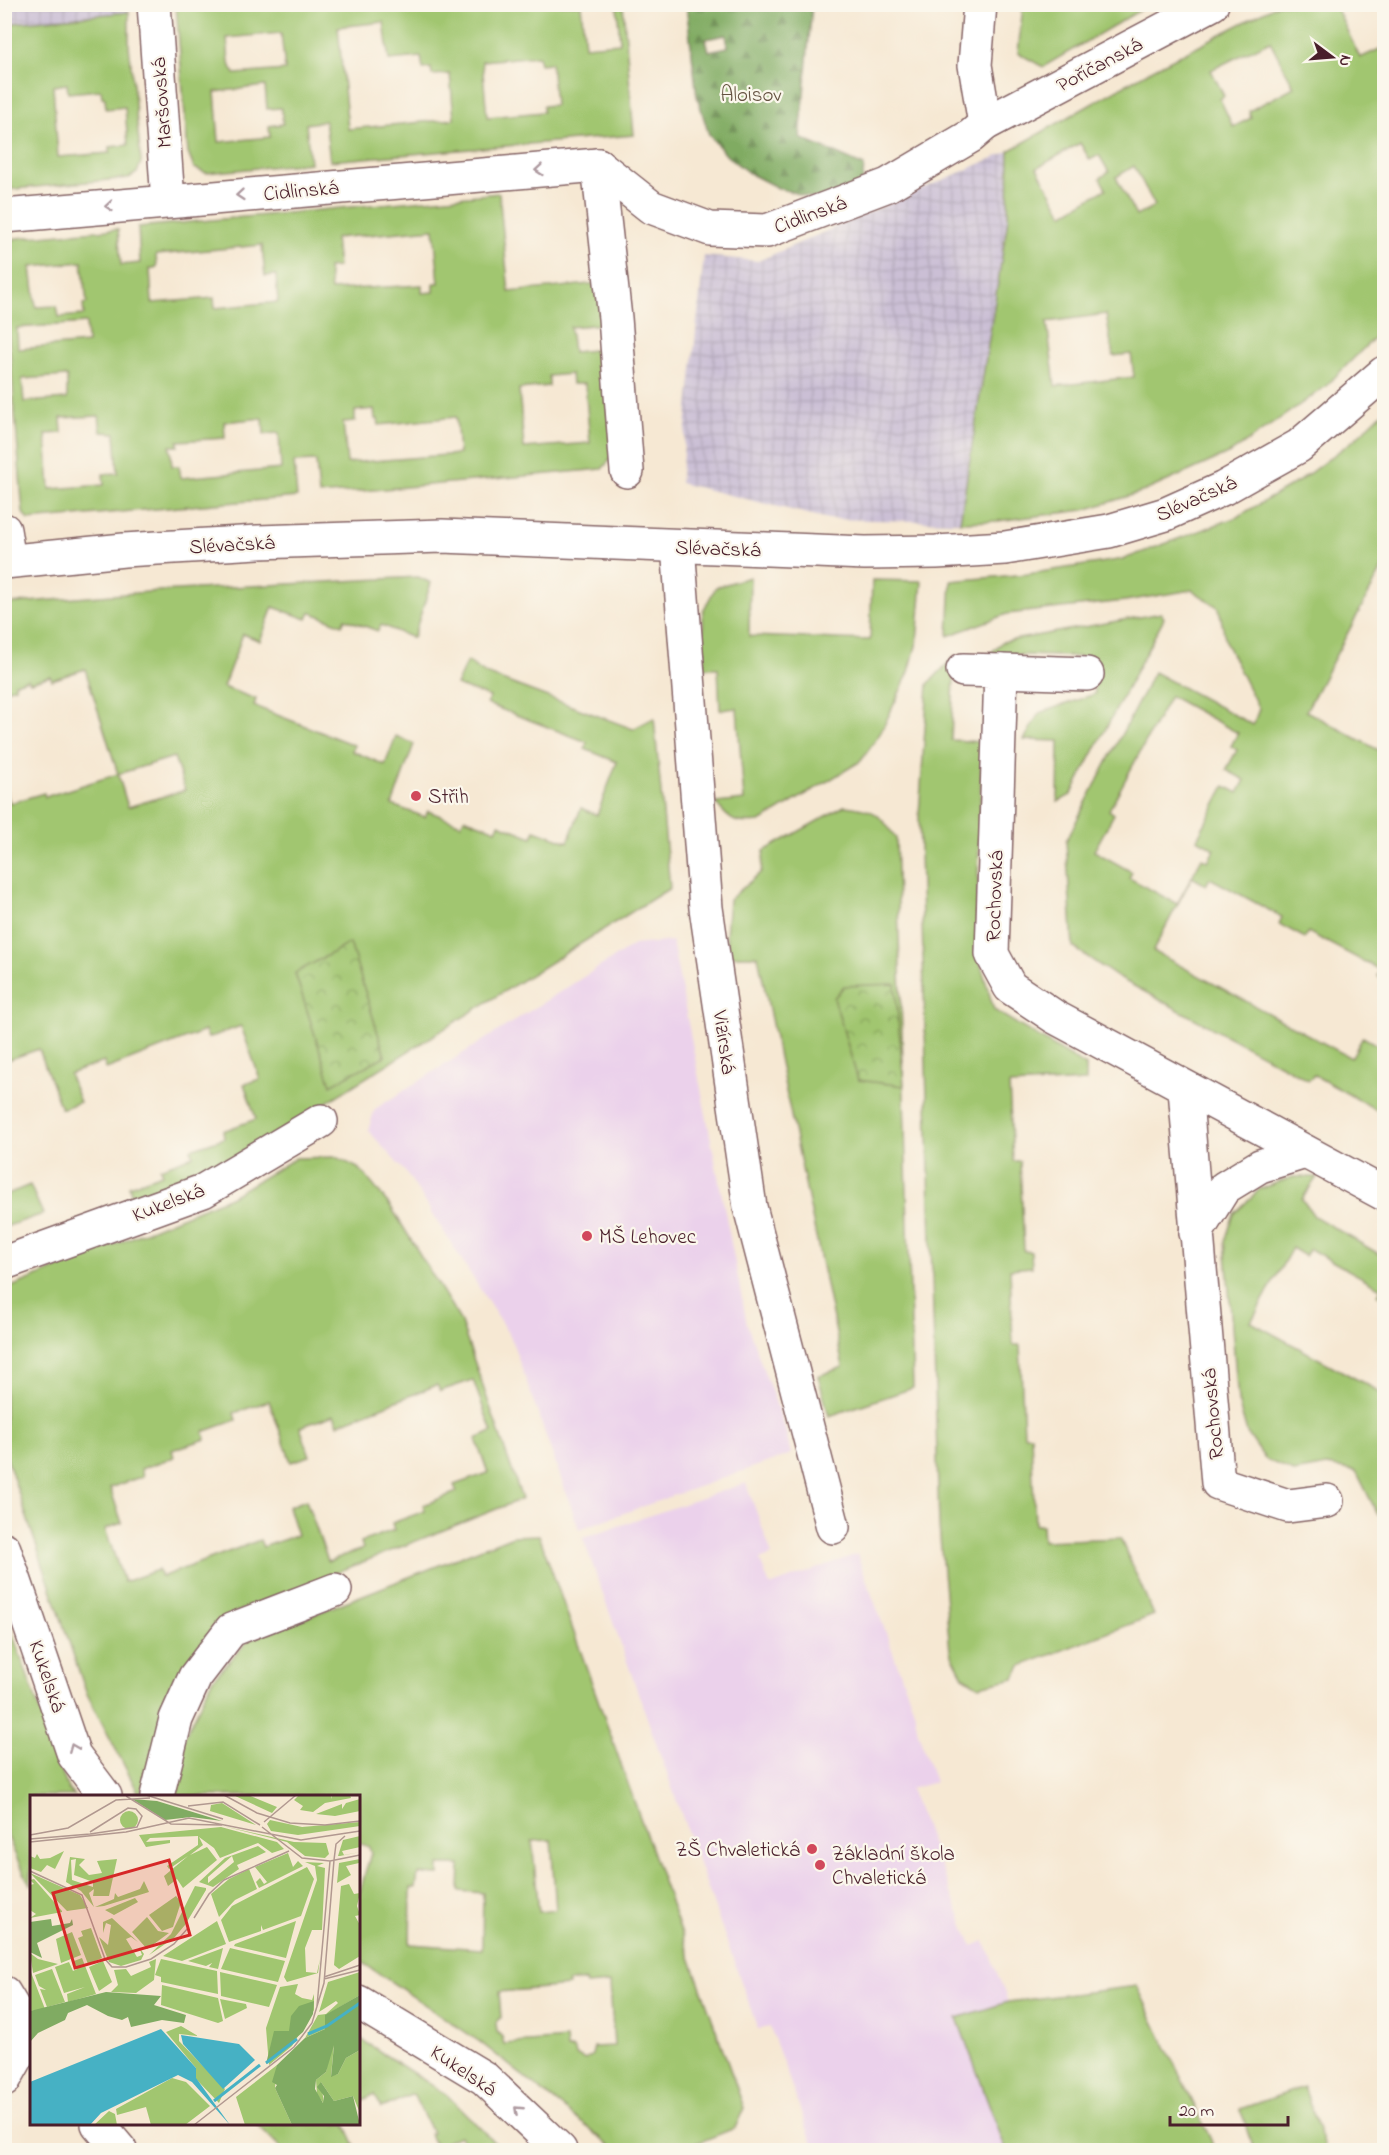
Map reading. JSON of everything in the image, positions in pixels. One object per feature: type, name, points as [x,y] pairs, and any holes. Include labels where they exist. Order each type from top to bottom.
[{"type":"street","name":"Maršovská","points":[[154,4],[168,201]]},
{"type":"street","points":[[980,4],[975,65],[985,124]]},
{"type":"street","name":"Poříčanská","points":[[985,124],[1212,4]]},
{"type":"street","name":"Cidlinská","points":[[4,216],[598,165],[651,207],[710,229],[768,231],[888,185],[971,136],[985,124]]},
{"type":"street","points":[[598,165],[615,318],[627,471]]},
{"type":"street","name":"Slévačská","points":[[6,551],[124,550],[258,542],[442,536],[865,553],[1005,548],[1109,531],[1176,510],[1224,488],[1299,446],[1384,373]]},
{"type":"street","name":"Vizírská","points":[[678,546],[706,908],[750,1207],[833,1527]]},
{"type":"street","points":[[963,670],[1087,674]]},
{"type":"street","name":"Rochovská","points":[[1001,671],[992,954],[1010,987],[1055,1017],[1185,1089],[1384,1194]]},
{"type":"street","name":"Rochovská","points":[[1185,1089],[1218,1483],[1288,1506],[1327,1501]]},
{"type":"street","name":"Kukelská","points":[[4,1263],[203,1191],[321,1121]]},
{"type":"street","points":[[1196,1233],[1224,1188],[1260,1166],[1305,1152]]},
{"type":"street","name":"Kukelská","points":[[4,1549],[75,1755],[104,1795]]},
{"type":"street","points":[[157,1795],[176,1719],[195,1677],[231,1630],[335,1590]]},
{"type":"street","points":[[4,1993],[30,2037],[4,2080]]},
{"type":"street","name":"Kukelská","points":[[360,2003],[484,2078],[560,2151]]},
{"type":"street","points":[[99,2125],[120,2151]]},
{"type":"shaded area","points":[[5,5],[129,5],[129,12],[5,24]]},
{"type":"shaded area","points":[[1009,151],[1008,219],[960,522],[829,519],[680,483],[704,256],[758,261]]},
{"type":"shaded area","name":"MŠ Lehovec","points":[[672,941],[747,1324],[785,1429],[791,1454],[579,1529],[511,1338],[408,1175],[368,1130],[375,1109],[634,945]]},
{"type":"shaded area","name":"Základní škola Chvaletická","points":[[746,1483],[772,1555],[760,1560],[770,1586],[857,1554],[914,1710],[918,1732],[935,1782],[910,1789],[972,1946],[985,1941],[1008,2002],[957,2018],[1006,2150],[815,2150],[770,2027],[758,2029],[583,1538]]},
{"type":"green space","points":[[1023,4],[1149,5],[1043,67],[1018,53]]},
{"type":"green space","points":[[1279,4],[1340,5],[1336,7],[1360,58],[1384,47],[1384,328],[1325,387],[1232,452],[1145,491],[1084,510],[997,521],[960,522],[1008,219],[1009,151],[1153,69]],"holes":[[[1270,41],[1294,87],[1249,111],[1251,118],[1233,127],[1220,99],[1224,96],[1211,70]],[[1080,143],[1090,160],[1099,155],[1109,172],[1100,178],[1106,189],[1063,214],[1037,168]],[[1134,166],[1155,206],[1136,216],[1116,177]],[[1106,314],[1113,356],[1131,354],[1134,377],[1055,386],[1047,322]]]},
{"type":"green space","points":[[176,5],[581,5],[585,46],[620,43],[617,5],[623,5],[634,135],[330,161],[325,121],[306,124],[310,163],[206,173],[194,168],[188,153]],"holes":[[[384,22],[389,60],[421,57],[423,69],[431,68],[432,75],[450,74],[454,119],[348,129],[338,27]],[[281,33],[285,70],[235,74],[229,63],[227,38]],[[538,56],[540,64],[551,63],[555,105],[543,106],[543,112],[487,117],[482,61]],[[265,86],[267,109],[281,108],[283,124],[269,126],[270,137],[219,142],[215,92]]]},
{"type":"green space","name":"Aloisov","points":[[686,5],[812,5],[800,138],[864,166],[861,197],[812,198],[778,188],[749,173],[727,156],[709,135],[697,96]],"holes":[[[726,35],[728,47],[709,51],[706,39]]]},
{"type":"green space","points":[[129,12],[129,45],[141,162],[137,173],[129,178],[5,190],[5,24]],"holes":[[[67,84],[68,93],[101,90],[102,97],[105,98],[106,109],[125,107],[128,145],[110,147],[110,153],[58,157],[53,86]]]},
{"type":"green space","points":[[499,193],[509,292],[600,283],[603,324],[570,327],[573,352],[605,349],[617,452],[602,469],[319,495],[316,461],[294,462],[297,497],[28,520],[23,513],[5,289],[6,243],[17,238],[118,229],[121,265],[140,263],[138,227]],"holes":[[[434,229],[439,283],[434,283],[434,292],[422,293],[422,285],[331,290],[328,268],[338,267],[335,238]],[[262,245],[265,276],[276,275],[278,302],[215,308],[214,298],[152,303],[150,269],[157,267],[156,255]],[[82,262],[87,303],[83,304],[84,315],[59,317],[57,306],[36,307],[31,267]],[[86,323],[87,343],[18,349],[17,328]],[[571,374],[572,384],[585,384],[590,443],[524,448],[519,389],[549,386],[549,376]],[[67,376],[67,399],[24,402],[22,379]],[[374,409],[375,419],[378,419],[379,425],[456,417],[459,454],[347,463],[343,422],[355,421],[355,411]],[[99,416],[101,432],[115,433],[118,473],[103,474],[104,485],[50,489],[46,434],[62,433],[61,418]],[[263,418],[264,434],[279,433],[281,469],[181,478],[179,466],[172,466],[170,446],[178,446],[178,441],[225,438],[224,422]]]},
{"type":"green space","points":[[1384,411],[1384,565],[1306,711],[1380,751],[1384,744],[1384,980],[1377,976],[1380,970],[1308,932],[1305,938],[1279,924],[1282,917],[1210,878],[1206,885],[1192,877],[1153,951],[1351,1058],[1363,1037],[1384,1049],[1384,1114],[1314,1075],[1309,1080],[1119,978],[1073,947],[1066,841],[1154,672],[1253,725],[1259,709],[1226,643],[1219,608],[1192,590],[1125,601],[1007,614],[948,636],[951,581],[1028,574],[1124,559],[1237,517],[1299,481],[1355,439]],"holes":[[[1170,696],[1238,733],[1231,746],[1237,750],[1226,770],[1245,780],[1238,793],[1225,786],[1197,839],[1215,849],[1208,861],[1202,858],[1177,904],[1129,878],[1132,872],[1094,851],[1114,814],[1109,810]]]},
{"type":"green space","points":[[418,577],[431,583],[413,638],[381,625],[378,631],[345,619],[342,625],[310,612],[307,619],[273,607],[260,641],[243,634],[223,687],[256,699],[254,706],[354,745],[352,751],[385,765],[396,736],[414,744],[392,805],[425,817],[428,811],[461,824],[464,818],[496,830],[499,824],[532,837],[535,830],[568,842],[581,808],[597,815],[617,762],[585,749],[587,742],[487,704],[490,697],[456,685],[467,661],[486,674],[633,729],[654,718],[670,888],[197,1183],[135,1208],[129,1186],[162,1174],[160,1168],[193,1156],[191,1149],[224,1138],[223,1131],[256,1119],[244,1084],[260,1079],[241,1026],[208,1038],[205,1031],[106,1069],[104,1062],[69,1074],[80,1102],[61,1109],[39,1049],[5,1061],[4,786],[10,803],[44,793],[45,797],[118,774],[85,669],[52,680],[50,676],[30,682],[28,679],[15,683],[15,687],[5,690],[5,604],[160,591]],"holes":[[[174,757],[185,790],[128,807],[118,774]]]},
{"type":"green space","points":[[750,577],[749,636],[870,640],[872,580],[922,581],[917,642],[909,672],[881,732],[861,761],[760,822],[745,823],[730,818],[716,803],[744,800],[737,708],[720,710],[718,668],[704,668],[703,611],[716,587]]},
{"type":"green space","points":[[1161,613],[1164,618],[1071,795],[1058,802],[1059,741],[1024,740],[1039,713],[1095,694],[1091,657],[990,654],[1002,642]]},
{"type":"green space","points":[[955,656],[951,740],[982,742],[976,948],[994,1010],[1086,1066],[1086,1081],[1009,1085],[1013,1161],[1020,1161],[1024,1251],[1031,1252],[1032,1267],[1010,1269],[1013,1345],[1020,1345],[1024,1435],[1031,1435],[1035,1525],[1042,1525],[1043,1541],[1120,1538],[1154,1615],[1021,1666],[1014,1678],[979,1686],[963,1676],[950,1651],[939,1526],[919,815],[928,684]]},
{"type":"green space","points":[[844,806],[863,809],[875,814],[896,838],[913,1388],[829,1416],[818,1376],[843,1367],[758,956],[730,956],[726,935],[729,900],[761,872],[764,851]]},
{"type":"green space","points":[[350,943],[385,1056],[331,1085],[295,973]]},
{"type":"green space","points":[[895,984],[904,1086],[858,1080],[834,998],[844,986]]},
{"type":"green space","points":[[336,1157],[360,1169],[391,1207],[460,1320],[522,1499],[232,1614],[211,1632],[175,1679],[139,1795],[86,1692],[5,1453],[4,1290],[230,1197],[296,1158]],"holes":[[[473,1380],[492,1432],[476,1439],[488,1473],[454,1485],[457,1492],[423,1505],[425,1511],[392,1523],[394,1530],[361,1542],[363,1549],[328,1561],[306,1500],[288,1507],[297,1535],[263,1547],[260,1540],[161,1577],[158,1570],[124,1582],[105,1529],[122,1523],[110,1488],[143,1476],[141,1469],[174,1457],[172,1450],[206,1439],[203,1432],[236,1420],[234,1413],[269,1401],[291,1462],[310,1456],[300,1427],[334,1415],[338,1424],[437,1385],[440,1391]]]},
{"type":"green space","points":[[1293,1177],[1317,1177],[1302,1199],[1314,1216],[1384,1257],[1384,1298],[1378,1295],[1381,1288],[1310,1249],[1305,1256],[1292,1248],[1251,1322],[1384,1394],[1384,1512],[1378,1515],[1356,1471],[1327,1466],[1294,1472],[1265,1459],[1247,1433],[1238,1401],[1225,1241],[1234,1214],[1260,1189]]},
{"type":"green space","points":[[30,1185],[43,1214],[5,1227],[5,1195]]},
{"type":"green space","points":[[539,1535],[744,2108],[735,2128],[680,2150],[660,2150],[659,2147],[615,2149],[480,2042],[360,1961],[360,1892],[371,1853],[369,1847],[360,1843],[360,1795],[176,1795],[180,1746],[212,1680],[249,1640],[513,1536]],"holes":[[[551,1840],[556,1910],[539,1912],[532,1841]],[[439,1865],[460,1865],[459,1891],[483,1893],[482,1949],[410,1944],[411,1888],[416,1888],[418,1874],[439,1875]],[[585,1981],[586,1985],[610,1983],[614,2046],[594,2047],[592,2055],[585,2060],[575,2055],[573,2049],[567,2049],[566,2039],[504,2044],[497,2032],[496,2023],[501,2018],[499,1992],[569,1986],[568,1982]]]},
{"type":"green space","points":[[4,1610],[68,1789],[73,1795],[30,1795],[30,1884],[5,1830]]},
{"type":"green space","points":[[1137,1986],[1214,2150],[1006,2150],[957,2018],[1008,2002]]},
{"type":"green space","points":[[360,2039],[447,2095],[502,2150],[466,2150],[459,2136],[436,2147],[430,2134],[432,2133],[413,2094],[381,2108],[375,2094],[360,2102]]},
{"type":"green space","points":[[1304,2087],[1326,2150],[1254,2150],[1240,2109]]},
{"type":"green space","points":[[257,2125],[345,2125],[357,2150],[282,2150]]},
{"type":"place","name":"Střih","points":[[416,796]]},
{"type":"place","name":"MŠ Lehovec","points":[[587,1236]]},
{"type":"place","name":"ZŠ Chvaletická","points":[[812,1849]]},
{"type":"place","name":"Základní škola Chvaletická","points":[[820,1865]]}]
